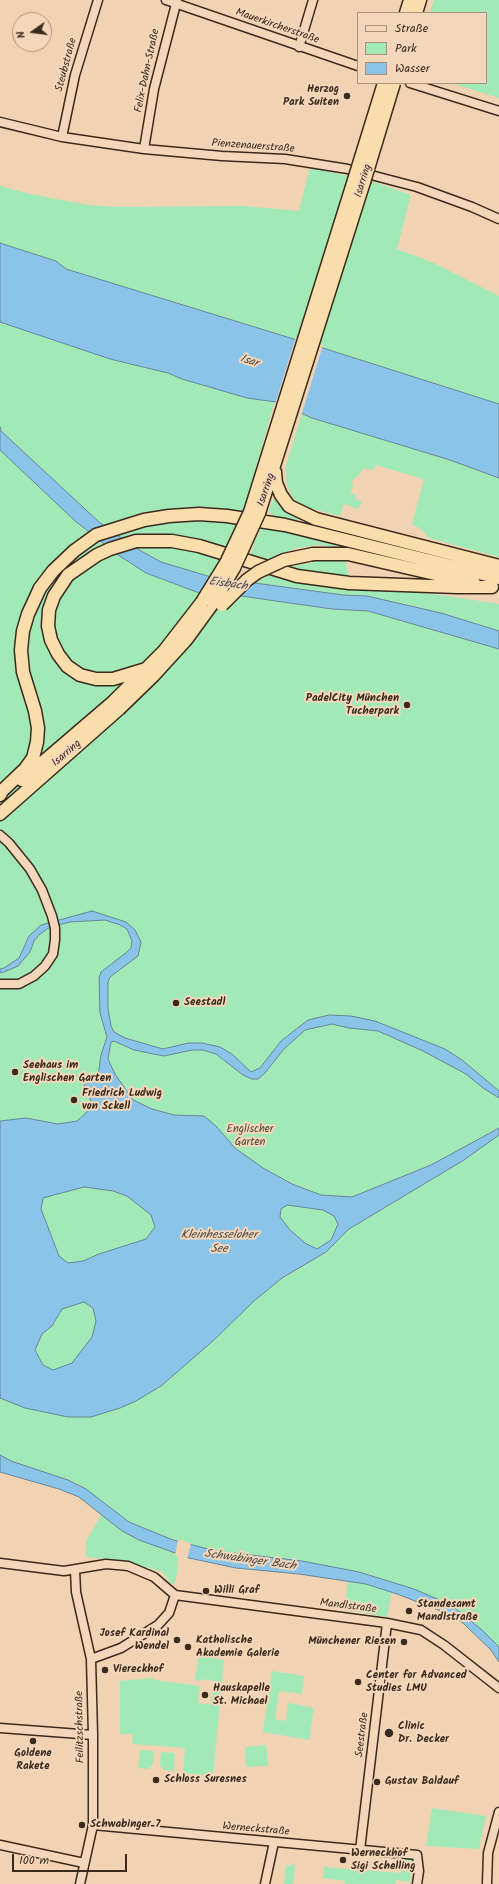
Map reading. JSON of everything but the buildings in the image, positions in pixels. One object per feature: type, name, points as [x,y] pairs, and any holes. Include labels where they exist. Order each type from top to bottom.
[{"type":"highway","points":[[406,12],[410,0]]},
{"type":"highway","points":[[416,12],[420,0]]},
{"type":"highway","name":"Isarring","points":[[359,181],[384,84]]},
{"type":"highway","name":"Isarring","points":[[0,814],[134,695],[173,656],[204,617],[234,568],[273,462],[359,181],[394,84]]},
{"type":"highway","points":[[273,462],[276,483],[281,495],[289,506],[316,519],[499,566]]},
{"type":"highway","points":[[0,795],[2,791],[25,769],[32,758],[37,742],[38,728],[35,711],[23,672],[21,650],[23,631],[40,588],[53,571],[74,551],[96,535],[120,526],[169,516],[199,514],[226,516],[285,525],[495,582]]},
{"type":"highway","points":[[146,669],[113,679],[96,679],[80,675],[67,666],[58,654],[51,640],[48,626],[49,610],[54,596],[68,575],[85,561],[110,549],[136,541],[172,541],[199,546],[296,576],[349,583],[457,587],[495,582]]},
{"type":"highway","points":[[212,604],[258,572],[284,560],[313,554],[348,554],[495,582]]},
{"type":"highway","name":"Isarring","points":[[0,799],[113,702],[179,633],[212,604]]},
{"type":"street","name":"Steubstraße","points":[[62,137],[75,75],[98,0]]},
{"type":"street","name":"Mauerkircherstraße","points":[[166,0],[176,1],[299,47],[357,66]]},
{"type":"street","points":[[299,47],[313,0]]},
{"type":"street","name":"Felix-Dahn-Straße","points":[[144,148],[154,89],[176,1]]},
{"type":"street","points":[[413,84],[499,111]]},
{"type":"street","name":"Pienzenauerstraße","points":[[0,122],[62,137],[144,148],[222,156],[285,159],[348,169],[417,187],[472,207],[499,219]]},
{"type":"street","points":[[0,835],[9,843],[30,869],[42,890],[56,928],[53,954],[45,966],[34,976],[18,984],[0,984]]},
{"type":"street","points":[[0,1562],[56,1570],[75,1570],[106,1564],[128,1566],[154,1577],[175,1595],[168,1612],[158,1625],[121,1648],[91,1659]]},
{"type":"street","name":"Feilitzschstraße","points":[[75,1570],[76,1592],[91,1659],[93,1735],[93,1825],[80,1884]]},
{"type":"street","name":"Mandlstraße","points":[[175,1595],[387,1623],[421,1630],[450,1649],[499,1688]]},
{"type":"street","name":"Seestraße","points":[[360,1850],[387,1623]]},
{"type":"street","points":[[0,1728],[93,1735]]},
{"type":"street","points":[[487,1884],[488,1853],[499,1812]]},
{"type":"street","name":"Werneckstraße","points":[[93,1825],[417,1856],[419,1871],[417,1884]]},
{"type":"street","points":[[265,1884],[274,1842]]},
{"type":"street","points":[[0,1845],[84,1863]]},
{"type":"green space","points":[[434,0],[499,0],[499,98],[454,84],[487,84],[487,12],[430,12]]},
{"type":"green space","points":[[310,167],[377,183],[411,195],[397,249],[434,263],[499,296],[499,404],[65,269],[56,261],[0,243],[0,186],[30,194],[88,205],[119,207],[244,206],[299,211]]},
{"type":"green space","name":"Englischer Garten","points":[[0,318],[275,400],[244,510],[211,577],[241,596],[331,609],[368,611],[499,649],[499,1662],[491,1650],[463,1623],[446,1613],[392,1592],[387,1617],[344,1610],[348,1581],[299,1574],[236,1568],[178,1555],[177,1574],[174,1584],[170,1584],[168,1578],[161,1571],[116,1560],[86,1557],[86,1541],[102,1514],[79,1497],[59,1489],[0,1472]]},
{"type":"green space","points":[[302,414],[450,460],[499,478],[499,557],[429,538],[422,530],[412,524],[424,479],[375,465],[373,470],[364,468],[359,475],[352,480],[353,486],[350,492],[355,495],[356,499],[362,502],[358,509],[344,504],[340,516],[309,508],[296,501],[290,493],[286,481],[285,468]]},
{"type":"green space","points":[[274,499],[282,503],[299,517],[298,521],[275,517],[268,511]]},
{"type":"green space","points":[[266,528],[350,547],[317,545],[297,548],[266,560],[251,555],[254,543],[261,529]]},
{"type":"green space","points":[[332,558],[345,561],[351,585],[448,596],[499,604],[499,631],[412,606],[367,596],[343,595],[255,583],[274,572]]},
{"type":"green space","points":[[199,1656],[224,1660],[213,1776],[183,1773],[185,1748],[132,1744],[133,1734],[120,1734],[120,1681],[153,1678],[154,1680],[200,1686],[198,1703],[210,1705],[214,1681],[202,1679],[201,1681],[195,1680]]},
{"type":"green space","points":[[272,1671],[304,1676],[302,1694],[279,1691],[275,1719],[286,1721],[288,1703],[314,1708],[309,1740],[263,1732]]},
{"type":"green space","points":[[266,1745],[268,1766],[246,1767],[245,1747]]},
{"type":"green space","points":[[140,1750],[154,1751],[153,1765],[148,1769],[138,1768]]},
{"type":"green space","points":[[161,1752],[175,1753],[174,1771],[164,1770],[160,1766]]},
{"type":"green space","points":[[432,1808],[486,1816],[479,1849],[426,1846]]},
{"type":"green space","points":[[402,1858],[413,1859],[410,1882],[396,1880],[395,1884],[345,1884],[345,1881],[323,1878],[324,1867],[401,1873]]},
{"type":"green space","points":[[292,1863],[295,1864],[293,1884],[284,1884],[286,1865],[291,1866]]},
{"type":"water","name":"Isar","points":[[0,243],[56,261],[66,269],[499,404],[499,478],[450,460],[312,418],[276,402],[247,398],[182,379],[168,373],[110,359],[0,322]]},
{"type":"water","name":"Eisbach","points":[[0,427],[1,431],[99,522],[134,547],[161,562],[211,577],[343,595],[367,596],[441,613],[499,631],[499,649],[368,611],[332,609],[241,596],[202,594],[146,573],[118,555],[74,520],[0,450]]},
{"type":"water","name":"Kleinhesseloher See","points":[[92,911],[126,922],[135,930],[141,942],[138,956],[110,977],[108,982],[108,1009],[111,1026],[114,1032],[125,1038],[163,1049],[188,1043],[202,1043],[220,1047],[232,1054],[251,1072],[260,1068],[281,1041],[308,1020],[329,1015],[351,1016],[375,1021],[445,1049],[462,1060],[499,1091],[499,1098],[483,1088],[466,1074],[423,1051],[378,1031],[349,1028],[332,1024],[305,1030],[283,1050],[265,1073],[258,1079],[252,1079],[243,1075],[216,1054],[203,1050],[192,1050],[164,1056],[134,1050],[114,1041],[111,1042],[108,1059],[115,1074],[133,1100],[152,1109],[174,1115],[204,1116],[216,1126],[235,1148],[263,1168],[292,1184],[321,1195],[352,1197],[431,1165],[499,1128],[499,1135],[464,1160],[349,1229],[326,1252],[282,1278],[254,1301],[214,1340],[161,1386],[136,1401],[120,1408],[91,1417],[68,1417],[25,1408],[0,1398],[0,1121],[26,1118],[58,1124],[77,1121],[87,1112],[91,1101],[82,1080],[86,1078],[93,1080],[98,1076],[101,1055],[107,1037],[100,1013],[99,978],[101,972],[131,948],[132,941],[127,929],[105,920],[70,922],[50,927],[40,934],[34,941],[30,952],[18,966],[0,973],[0,969],[19,958],[29,936],[41,925]],"holes":[[[84,1187],[113,1191],[127,1196],[151,1215],[155,1227],[146,1239],[99,1254],[83,1261],[68,1263],[59,1256],[41,1209],[43,1198]],[[287,1205],[323,1210],[334,1216],[338,1224],[331,1240],[317,1249],[305,1243],[290,1230],[280,1217],[281,1209]],[[84,1302],[93,1308],[96,1321],[92,1337],[72,1363],[53,1370],[43,1365],[35,1350],[42,1334],[52,1326],[62,1309]]]},
{"type":"water","name":"Schwabinger Bach","points":[[0,1455],[11,1461],[68,1480],[86,1489],[129,1522],[173,1540],[216,1551],[302,1561],[359,1572],[414,1589],[451,1605],[482,1630],[499,1647],[499,1662],[491,1650],[463,1623],[446,1613],[397,1594],[366,1584],[299,1574],[236,1568],[189,1558],[139,1540],[122,1531],[79,1497],[59,1489],[0,1472]]},
{"type":"pier","points":[[296,337],[323,345],[301,416],[275,404]]},
{"type":"pier","points":[[178,1539],[191,1543],[187,1560],[175,1556]]},
{"type":"place","name":"Herzog Park Suiten","points":[[347,96]]},
{"type":"place","name":"PadelCity München Tucherpark","points":[[407,705]]},
{"type":"place","name":"Seestadl","points":[[176,1003]]},
{"type":"place","name":"Seehaus im Englischen Garten","points":[[15,1072]]},
{"type":"place","name":"Friedrich Ludwig von Sckell","points":[[74,1100]]},
{"type":"place","name":"Willi Graf","points":[[206,1591]]},
{"type":"place","name":"Standesamt Mandlstraße","points":[[409,1611]]},
{"type":"place","name":"Josef Kardinal Wendel","points":[[177,1640]]},
{"type":"place","name":"Münchener Riesen","points":[[404,1642]]},
{"type":"place","name":"Katholische Akademie Galerie","points":[[188,1647]]},
{"type":"place","name":"Viereckhof","points":[[105,1670]]},
{"type":"place","name":"Center for Advanced Studies LMU","points":[[358,1682]]},
{"type":"place","name":"Hauskapelle St. Michael","points":[[205,1695]]},
{"type":"place","name":"Clinic Dr. Decker","points":[[389,1733]]},
{"type":"place","name":"Goldene Rakete","points":[[33,1741]]},
{"type":"place","name":"Schloss Suresnes","points":[[156,1780]]},
{"type":"place","name":"Gustav Baldauf","points":[[377,1782]]},
{"type":"place","name":"Schwabinger 7","points":[[82,1825]]},
{"type":"place","name":"Werneckhof Sigi Schelling","points":[[343,1860]]}]
